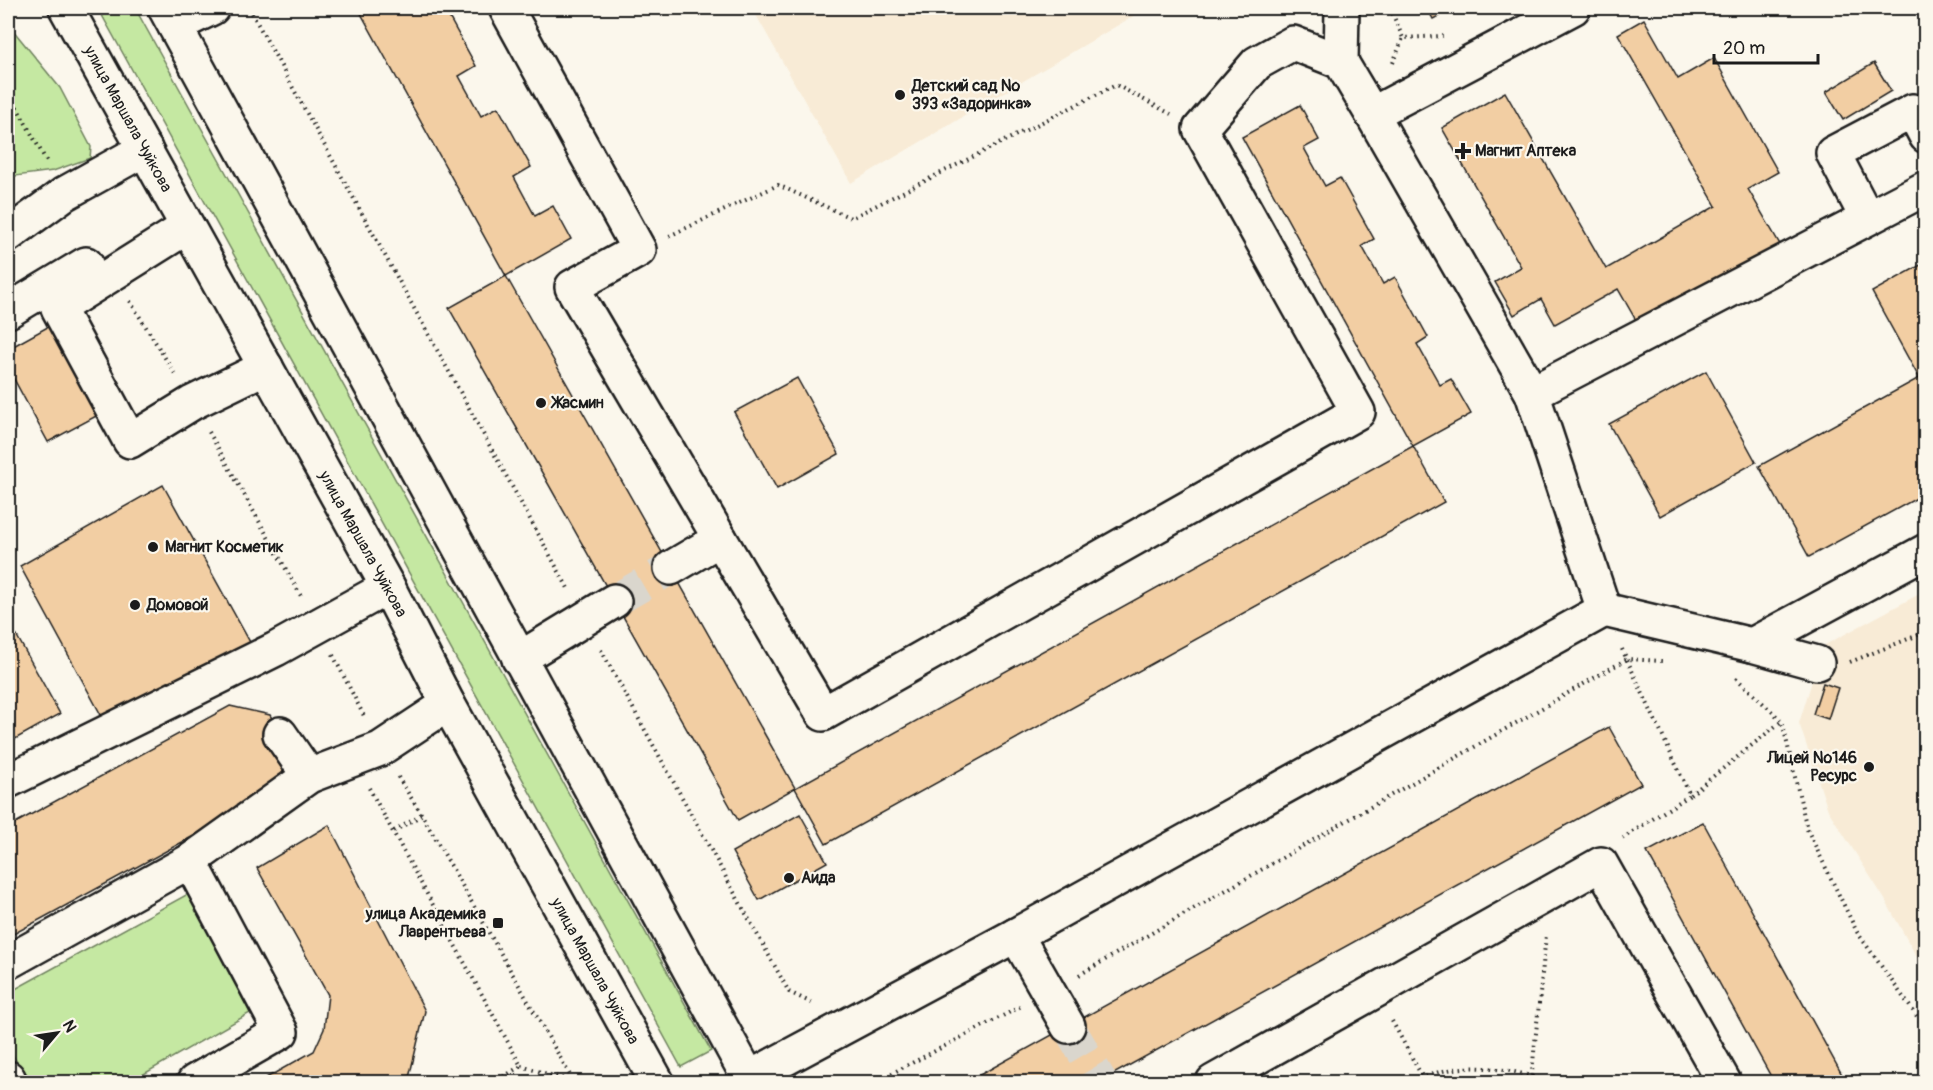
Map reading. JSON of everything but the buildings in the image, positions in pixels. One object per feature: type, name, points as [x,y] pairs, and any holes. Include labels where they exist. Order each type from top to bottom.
[{"type":"main road","name":"улица Маршала Чуйкова","points":[[66,8],[388,587],[448,704],[657,1083]]},
{"type":"main road","points":[[212,8],[170,17],[747,1081],[1604,610],[1817,663]]},
{"type":"main road","points":[[506,8],[639,250],[572,288],[823,714],[1358,412],[1200,129],[1257,63],[1293,43],[1341,62]]},
{"type":"main road","points":[[1342,8],[1341,62],[1532,393],[1604,610]]},
{"type":"main road","points":[[1372,114],[1573,8]]},
{"type":"main road","points":[[1867,218],[1833,153],[1913,111],[1926,136]]},
{"type":"main road","points":[[8,235],[64,194],[145,149]]},
{"type":"main road","points":[[1532,393],[1926,188]]},
{"type":"main road","points":[[183,219],[113,274],[58,308],[130,441],[192,403],[266,367]]},
{"type":"main road","points":[[8,311],[183,219]]},
{"type":"main road","points":[[671,568],[720,539]]},
{"type":"main road","points":[[1752,645],[1926,551]]},
{"type":"main road","points":[[8,782],[276,649],[388,587]]},
{"type":"main road","points":[[519,659],[614,601]]},
{"type":"main road","points":[[8,962],[190,861],[296,775],[380,749],[448,704]]},
{"type":"main road","points":[[280,734],[296,775]]},
{"type":"main road","points":[[190,861],[281,1032],[194,1083]]},
{"type":"main road","points":[[1214,1083],[1601,864],[1724,1083]]},
{"type":"main road","points":[[1016,935],[1068,1026]]},
{"type":"main road","points":[[8,1078],[10,1083]]},
{"type":"path","points":[[249,8],[789,992]]},
{"type":"path","points":[[1390,8],[1403,38],[1446,36]]},
{"type":"path","points":[[639,250],[778,185],[851,218],[1116,85],[1200,129]]},
{"type":"path","points":[[8,91],[64,194]]},
{"type":"path","points":[[113,274],[192,403],[317,625],[380,749],[422,815],[574,1083]]},
{"type":"path","points":[[1604,610],[1690,795]]},
{"type":"path","points":[[1817,663],[1838,666],[1926,632]]},
{"type":"path","points":[[875,1083],[1049,992],[1627,659],[1663,661]]},
{"type":"path","points":[[1731,673],[1782,722],[1807,829],[1857,932],[1926,1029]]},
{"type":"path","points":[[1601,864],[1611,845],[1690,795],[1782,722]]},
{"type":"path","points":[[366,783],[521,1066],[574,1083]]},
{"type":"path","points":[[393,831],[422,815]]},
{"type":"path","points":[[1531,1083],[1550,892]]},
{"type":"path","points":[[1376,991],[1423,1078]]},
{"type":"path","points":[[495,1083],[521,1066]]},
{"type":"path","points":[[1415,1083],[1423,1078],[1453,1069],[1486,1067],[1549,1083]]},
{"type":"shaded area","name":"Детский сад № 393 «Задоринка»","points":[[752,8],[1147,8],[851,183]]},
{"type":"shaded area","name":"Лицей №146 Ресурс","points":[[1925,591],[1925,972],[1884,898],[1828,810],[1799,723],[1823,646]]},
{"type":"green space","points":[[98,8],[135,8],[711,1051],[681,1067]]},
{"type":"green space","points":[[8,24],[60,88],[91,147],[90,158],[53,171],[8,177]]},
{"type":"green space","points":[[188,894],[250,1013],[130,1082],[28,1082],[8,1046],[8,993]]},
{"type":"tunnel","points":[[614,601],[671,568]]},
{"type":"tunnel","points":[[1068,1026],[1101,1082]]},
{"type":"place","name":"Детский сад № 393 «Задоринка»","points":[[900,95]]},
{"type":"place","name":"Магнит Аптека","points":[[1463,151]]},
{"type":"place","name":"Жасмин","points":[[541,403]]},
{"type":"place","name":"Магнит Косметик","points":[[153,547]]},
{"type":"place","name":"Домовой","points":[[135,605]]},
{"type":"place","name":"Лицей №146 Ресурс","points":[[1869,767]]},
{"type":"place","name":"Аида","points":[[789,878]]},
{"type":"place","name":"улица Академика Лаврентьева","points":[[498,923]]}]
